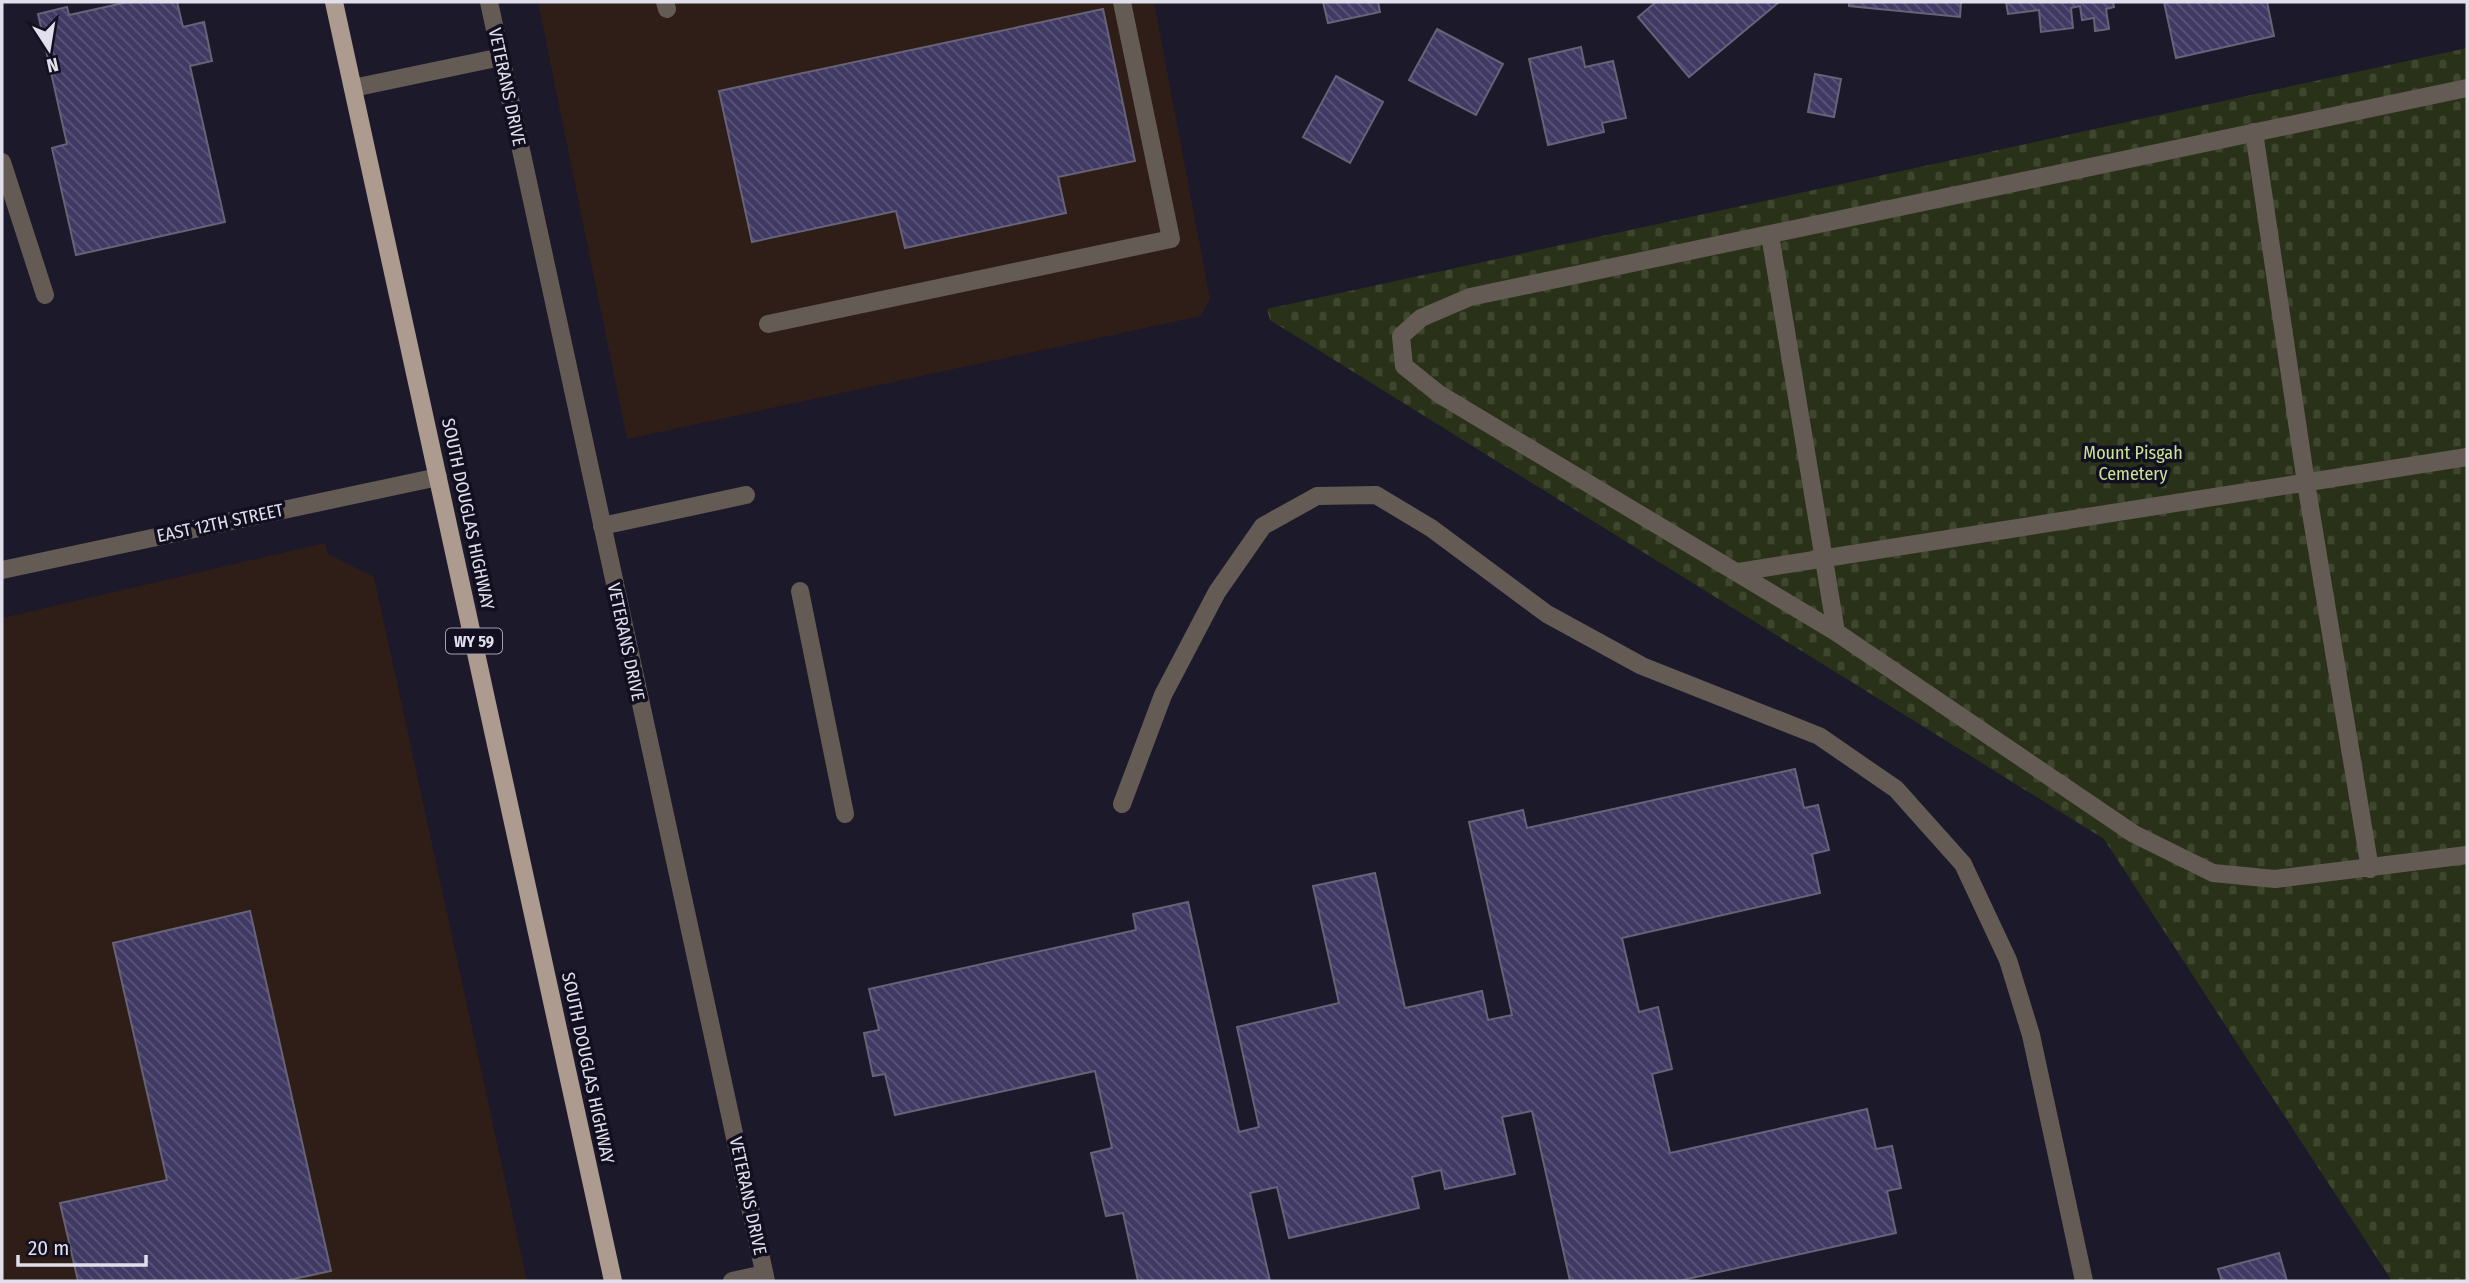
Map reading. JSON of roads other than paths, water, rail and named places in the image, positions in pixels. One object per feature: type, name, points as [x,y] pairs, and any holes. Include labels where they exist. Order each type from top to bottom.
[{"type":"main road","name":"SOUTH DOUGLAS HIGHWAY","points":[[334,2],[613,1281]]},
{"type":"street","name":"VETERANS DRIVE","points":[[489,2],[765,1278]]},
{"type":"street","points":[[768,324],[1171,239],[1122,2]]},
{"type":"street","points":[[353,88],[501,57]]},
{"type":"street","points":[[2467,88],[1470,297],[1421,318],[1401,336],[1405,366],[1439,394],[1836,632],[2134,834],[2213,873],[2275,879],[2467,855]]},
{"type":"street","points":[[2254,132],[2306,483],[2370,869]]},
{"type":"street","points":[[2,162],[45,295]]},
{"type":"street","points":[[1770,235],[1836,632]]},
{"type":"street","points":[[1738,572],[2467,457]]},
{"type":"street","name":"EAST 12TH STREET","points":[[2,570],[438,477]]},
{"type":"street","points":[[601,526],[746,495]]},
{"type":"street","points":[[1122,804],[1163,695],[1217,592],[1263,526],[1317,496],[1376,495],[1431,528],[1547,614],[1642,666],[1819,736],[1896,789],[1938,835],[1963,864],[2008,960],[2031,1035],[2084,1281]]},
{"type":"street","points":[[800,590],[845,814]]},
{"type":"street","points":[[732,1281],[765,1278]]},
{"type":"park label","name":"Mount Pisgah Cemetery","points":[[2133,463]]}]
